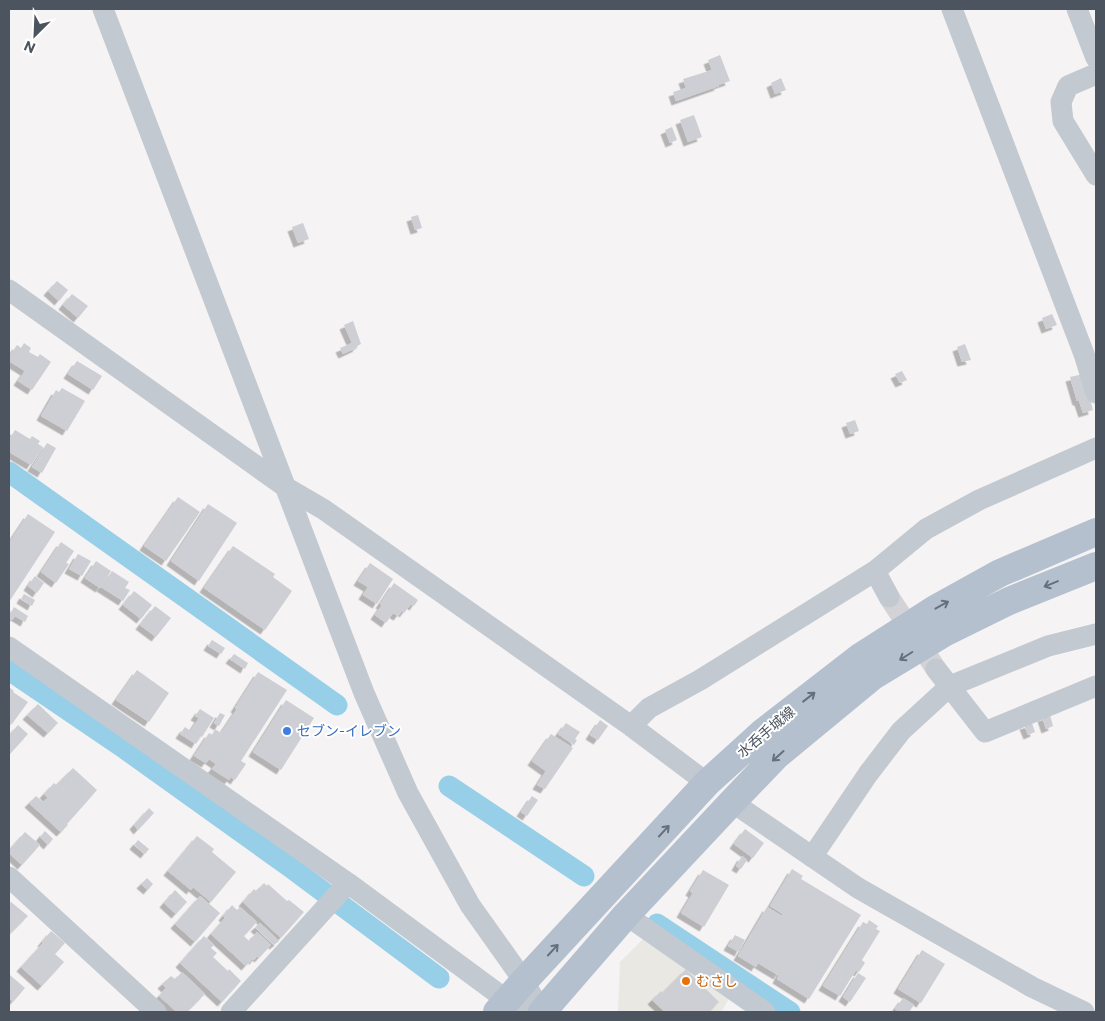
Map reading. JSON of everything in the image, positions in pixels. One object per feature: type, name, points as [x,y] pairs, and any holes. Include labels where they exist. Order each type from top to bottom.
[{"type":"main road","name":"水呑手城線","points":[[510,998],[707,783],[762,734],[860,657],[935,609],[1000,573],[1096,532]]},
{"type":"main road","name":"水呑手城線","points":[[541,1012],[626,915],[776,756],[873,676],[944,633],[1009,601],[1096,566]]},
{"type":"street","points":[[103,9],[364,693],[408,793],[470,905],[510,998]]},
{"type":"street","points":[[952,9],[1084,354],[1096,393]]},
{"type":"street","points":[[1077,9],[1096,58]]},
{"type":"street","points":[[1096,74],[1068,86],[1061,102],[1063,121],[1096,176]]},
{"type":"street","points":[[11,296],[287,488],[323,509],[632,726],[707,783]]},
{"type":"street","points":[[632,726],[649,708],[700,680],[875,571],[926,529],[979,500],[1096,448]]},
{"type":"street","points":[[875,571],[890,597]]},
{"type":"street","points":[[812,857],[868,774],[901,731],[950,686],[1048,646],[1096,634]]},
{"type":"street","points":[[9,647],[348,882],[510,998],[541,1012]]},
{"type":"street","points":[[936,668],[985,732],[1096,686]]},
{"type":"street","points":[[732,802],[874,898],[1032,987],[1084,1012]]},
{"type":"street","points":[[9,876],[156,1012]]},
{"type":"street","points":[[231,1012],[348,882]]},
{"type":"street","points":[[626,915],[765,1012]]},
{"type":"shaded area","points":[[643,939],[730,997],[721,1012],[618,1012],[620,962]]},
{"type":"building","points":[[720,55],[730,81],[676,101],[673,92],[686,88],[683,79],[712,70],[708,60]]},
{"type":"building","points":[[781,78],[786,90],[775,94],[771,83]]},
{"type":"building","points":[[694,115],[702,137],[688,142],[680,120]]},
{"type":"building","points":[[672,127],[677,140],[670,143],[665,130]]},
{"type":"building","points":[[418,215],[422,228],[415,230],[411,217]]},
{"type":"building","points":[[303,223],[309,239],[298,243],[292,227]]},
{"type":"building","points":[[57,281],[68,290],[59,301],[48,291]]},
{"type":"building","points":[[72,294],[88,306],[78,318],[63,305]]},
{"type":"building","points":[[1052,314],[1057,325],[1046,329],[1042,318]]},
{"type":"building","points":[[353,321],[361,344],[343,354],[340,348],[352,343],[344,325]]},
{"type":"building","points":[[24,343],[31,348],[29,352],[38,357],[40,354],[51,362],[32,390],[18,381],[25,371],[9,361],[9,357],[17,345],[21,348]]},
{"type":"building","points":[[965,344],[971,360],[962,362],[957,347]]},
{"type":"building","points":[[77,361],[102,376],[93,390],[68,374]]},
{"type":"building","points":[[902,371],[907,380],[900,383],[895,374]]},
{"type":"building","points":[[1083,374],[1093,410],[1083,413],[1079,401],[1077,401],[1070,377]]},
{"type":"building","points":[[62,388],[85,401],[67,431],[41,416],[56,390],[59,392]]},
{"type":"building","points":[[855,420],[859,431],[850,434],[846,423]]},
{"type":"building","points":[[15,430],[30,439],[32,436],[40,441],[38,444],[43,447],[31,465],[9,452],[9,440]]},
{"type":"building","points":[[47,443],[56,448],[42,473],[32,467]]},
{"type":"building","points":[[178,497],[200,512],[166,561],[144,546]]},
{"type":"building","points":[[208,504],[237,523],[199,581],[171,561]]},
{"type":"building","points":[[28,514],[55,532],[9,602],[9,543]]},
{"type":"building","points":[[61,542],[74,551],[66,563],[69,564],[56,583],[41,572]]},
{"type":"building","points":[[233,546],[275,574],[273,577],[292,591],[265,630],[204,588]]},
{"type":"building","points":[[78,554],[91,561],[82,576],[69,569]]},
{"type":"building","points":[[96,561],[111,571],[100,588],[85,578]]},
{"type":"building","points":[[370,563],[393,579],[377,604],[363,595],[368,587],[358,581]]},
{"type":"building","points":[[112,571],[129,582],[125,588],[130,590],[123,601],[101,587]]},
{"type":"building","points":[[35,576],[44,583],[37,593],[28,586]]},
{"type":"building","points":[[394,583],[418,600],[414,606],[411,604],[404,613],[402,611],[398,616],[393,613],[386,623],[375,615]]},
{"type":"building","points":[[134,591],[152,605],[141,619],[123,605]]},
{"type":"building","points":[[24,594],[35,600],[32,606],[21,599]]},
{"type":"building","points":[[155,606],[171,618],[156,637],[140,625]]},
{"type":"building","points":[[14,607],[28,616],[25,622],[15,616],[12,620],[9,619]]},
{"type":"building","points":[[212,640],[225,648],[221,654],[208,646]]},
{"type":"building","points":[[234,654],[248,663],[245,669],[230,659]]},
{"type":"building","points":[[137,670],[169,693],[149,722],[116,700]]},
{"type":"building","points":[[258,672],[287,690],[241,761],[246,764],[235,780],[231,777],[229,780],[212,769],[216,764],[209,759],[206,763],[194,756],[209,733],[212,735],[215,729],[221,733]]},
{"type":"building","points":[[9,687],[28,702],[12,724],[9,722]]},
{"type":"building","points":[[286,700],[314,718],[281,770],[253,752]]},
{"type":"building","points":[[38,704],[58,723],[48,733],[27,715]]},
{"type":"building","points":[[200,709],[214,718],[202,737],[191,730],[199,718],[195,716]]},
{"type":"building","points":[[220,713],[225,715],[219,726],[214,723]]},
{"type":"building","points":[[1050,715],[1053,726],[1046,729],[1042,717]]},
{"type":"building","points":[[600,720],[608,726],[598,740],[590,735]]},
{"type":"building","points":[[566,723],[580,732],[575,739],[577,740],[574,745],[558,734]]},
{"type":"building","points":[[1032,723],[1035,732],[1028,735],[1024,725]]},
{"type":"building","points":[[18,725],[28,734],[9,755],[9,735]]},
{"type":"building","points":[[185,727],[200,737],[196,744],[180,734]]},
{"type":"building","points":[[551,734],[573,748],[545,789],[537,785],[546,771],[532,761]]},
{"type":"building","points":[[73,768],[97,790],[61,832],[29,803],[36,796],[43,802],[48,798],[44,794],[54,783],[56,785]]},
{"type":"building","points":[[532,796],[538,800],[527,816],[521,812]]},
{"type":"building","points":[[149,808],[154,813],[138,830],[134,825]]},
{"type":"building","points":[[745,829],[764,843],[753,858],[734,844]]},
{"type":"building","points":[[45,831],[53,839],[48,845],[40,837]]},
{"type":"building","points":[[25,832],[40,845],[22,865],[9,853],[9,850]]},
{"type":"building","points":[[197,836],[214,849],[212,852],[236,872],[211,902],[193,887],[191,890],[168,871]]},
{"type":"building","points":[[138,840],[149,849],[145,854],[134,845]]},
{"type":"building","points":[[742,856],[747,860],[741,869],[736,866]]},
{"type":"building","points":[[792,869],[803,876],[801,879],[861,915],[809,999],[777,979],[784,965],[778,975],[758,963],[756,967],[738,956],[767,907],[782,916],[783,914],[770,906]]},
{"type":"building","points":[[703,870],[729,885],[704,927],[681,913],[693,893],[690,891]]},
{"type":"building","points":[[147,878],[153,884],[148,890],[141,884]]},
{"type":"building","points":[[264,883],[267,886],[268,884],[287,901],[289,900],[304,912],[281,938],[243,902],[254,889],[256,891]]},
{"type":"building","points":[[175,890],[187,902],[176,914],[164,903]]},
{"type":"building","points":[[200,896],[220,913],[195,942],[175,924]]},
{"type":"building","points":[[11,902],[28,916],[9,935],[9,904]]},
{"type":"building","points":[[232,905],[237,910],[240,907],[257,922],[244,936],[249,941],[257,932],[271,945],[259,958],[257,956],[254,960],[252,959],[246,966],[211,934],[225,918],[223,916]]},
{"type":"building","points":[[869,920],[878,926],[876,929],[880,931],[862,960],[865,963],[859,972],[856,970],[840,996],[823,986],[863,922],[867,924]]},
{"type":"building","points":[[260,923],[279,941],[274,945],[255,927]]},
{"type":"building","points":[[51,931],[65,943],[55,954],[64,962],[42,986],[21,967],[43,943]]},
{"type":"building","points":[[735,935],[745,940],[739,952],[728,946]]},
{"type":"building","points":[[204,936],[214,945],[211,948],[217,953],[213,957],[241,981],[222,1002],[180,963]]},
{"type":"building","points":[[922,950],[945,964],[921,1003],[898,989]]},
{"type":"building","name":"むさし","points":[[686,969],[719,1002],[709,1012],[665,1012],[652,1000],[661,991],[662,993]]},
{"type":"building","points":[[182,972],[205,994],[187,1012],[177,1012],[159,996],[170,984],[166,988],[162,984],[171,976],[175,979]]},
{"type":"building","points":[[858,973],[866,978],[850,1002],[843,997]]},
{"type":"building","points":[[10,975],[25,988],[13,1002],[9,998]]},
{"type":"building","points":[[903,998],[914,1005],[909,1012],[900,1012],[895,1009]]},
{"type":"waterway","points":[[9,472],[337,705]]},
{"type":"waterway","points":[[9,670],[121,746],[290,867],[439,978]]},
{"type":"waterway","points":[[449,786],[584,876]]},
{"type":"waterway","points":[[657,924],[790,1012]]},
{"type":"tunnel","points":[[889,597],[936,669]]},
{"type":"place","name":"セブン-イレブン","points":[[287,731]]},
{"type":"place","name":"むさし","points":[[686,981]]}]
